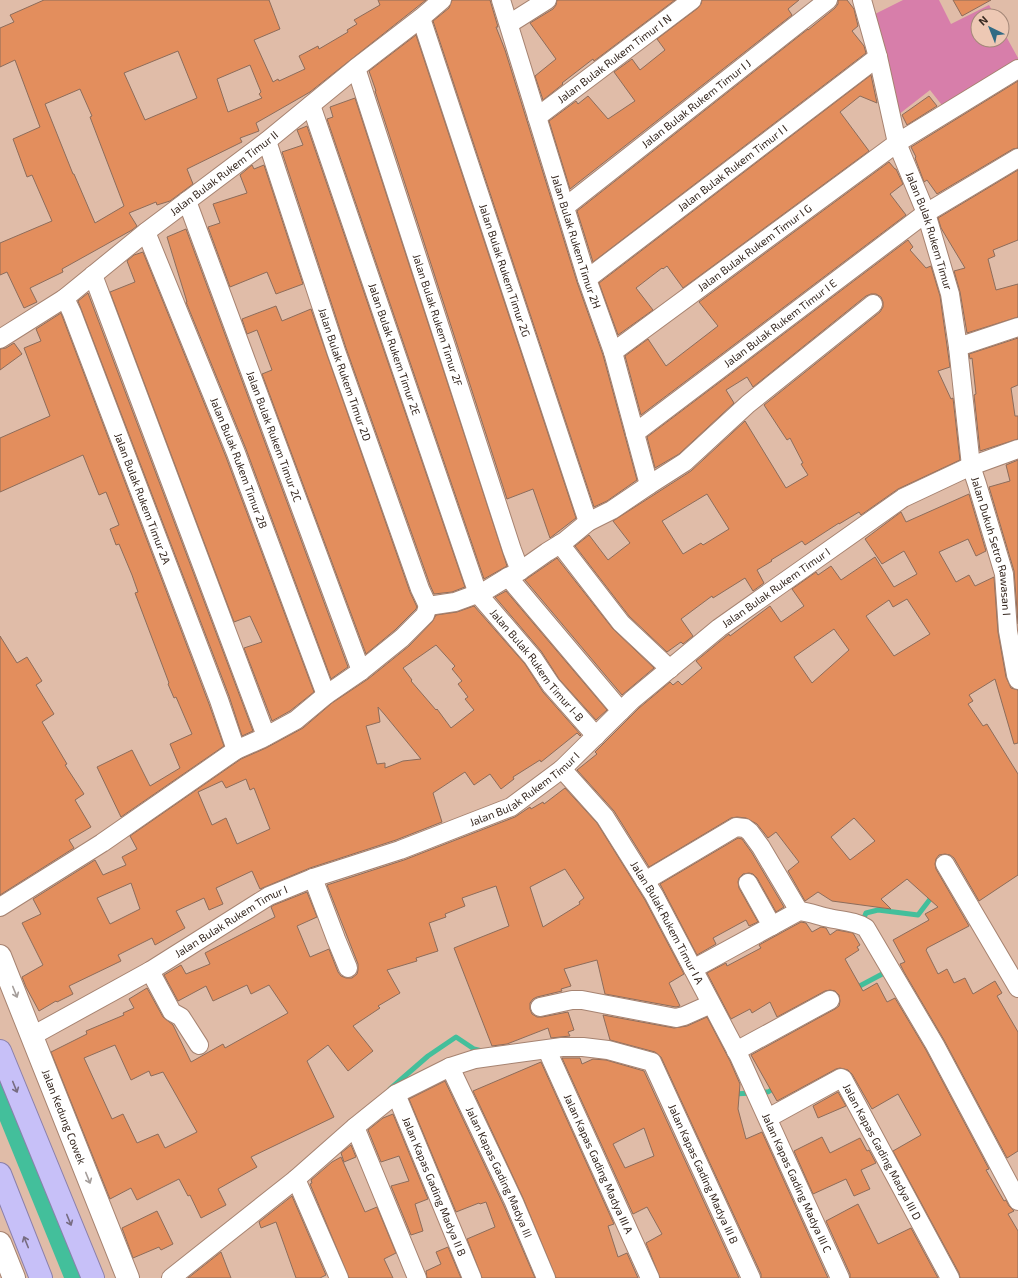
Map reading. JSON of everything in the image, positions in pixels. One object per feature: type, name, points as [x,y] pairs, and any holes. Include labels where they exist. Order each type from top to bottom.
[{"type":"highway","points":[[0,1051],[93,1278]]},
{"type":"highway","points":[[0,1174],[41,1278]]},
{"type":"main road","name":"Jalan Kedung Cowek","points":[[0,956],[128,1278]]},
{"type":"main road","points":[[0,1243],[14,1278]]},
{"type":"street","name":"Jalan Bulak Rukem Timur II","points":[[0,339],[65,298],[146,232],[268,141],[356,68],[442,0]]},
{"type":"street","name":"Jalan Bulak Rukem Timur 2H","points":[[500,0],[509,24],[587,279],[614,352],[649,485]]},
{"type":"street","points":[[509,24],[547,0]]},
{"type":"street","name":"Jalan Bulak Rukem Timur I N","points":[[537,117],[692,0]]},
{"type":"street","name":"Jalan Bulak Rukem Timur I J","points":[[564,207],[828,0]]},
{"type":"street","name":"Jalan Bulak Rukem Timur","points":[[863,0],[878,57],[897,143],[926,213],[950,294],[958,347],[971,466]]},
{"type":"street","name":"Jalan Bulak Rukem Timur 2G","points":[[421,18],[588,522]]},
{"type":"street","name":"Jalan Bulak Rukem Timur I I","points":[[587,279],[878,57]]},
{"type":"street","name":"Jalan Bulak Rukem Timur 2F","points":[[356,68],[512,550],[514,574],[621,711]]},
{"type":"street","name":"Jalan Bulak Rukem Timur I G","points":[[614,352],[897,143],[1018,69]]},
{"type":"street","name":"Jalan Bulak Rukem Timur 2E","points":[[311,105],[478,594]]},
{"type":"street","name":"Jalan Bulak Rukem Timur 2D","points":[[268,141],[336,351],[420,589],[428,606]]},
{"type":"street","name":"Jalan Bulak Rukem Timur I E","points":[[635,433],[926,213],[1018,158]]},
{"type":"street","name":"Jalan Bulak Rukem Timur 2C","points":[[188,201],[361,671]]},
{"type":"street","name":"Jalan Bulak Rukem Timur 2B","points":[[146,232],[236,453],[326,695]]},
{"type":"street","points":[[93,275],[266,736]]},
{"type":"street","name":"Jalan Bulak Rukem Timur 2A","points":[[65,298],[219,700],[236,750]]},
{"type":"street","points":[[0,907],[102,843],[236,750],[296,720],[326,695],[361,671],[402,638],[425,615],[428,606],[455,602],[485,591],[560,544],[588,522],[612,510],[685,462],[748,404],[873,304]]},
{"type":"street","points":[[958,347],[1018,327]]},
{"type":"street","name":"Jalan Bulak Rukem Timur I","points":[[32,1036],[150,971],[269,896],[313,878],[400,850],[511,807],[562,769],[632,700],[719,628],[903,498],[971,466],[1018,449]]},
{"type":"street","name":"Jalan Dukuh Setro Rawasan I","points":[[971,466],[1004,574],[1008,631],[1017,676]]},
{"type":"street","points":[[560,544],[621,623],[670,669]]},
{"type":"street","name":"Jalan Bulak Rukem Timur I-B","points":[[478,594],[533,658],[551,686],[596,736]]},
{"type":"street","name":"Jalan Bulak Rukem Timur I A","points":[[562,769],[605,817],[654,895],[736,1051],[756,1093]]},
{"type":"street","points":[[645,881],[736,827],[740,827],[750,832],[754,837],[799,911]]},
{"type":"street","points":[[945,864],[1018,988]]},
{"type":"street","points":[[313,878],[348,968]]},
{"type":"street","points":[[748,883],[772,926]]},
{"type":"street","points":[[693,970],[799,911],[808,911],[830,918],[859,924],[866,928],[935,1045],[1018,1201]]},
{"type":"street","points":[[150,971],[172,1012],[181,1016],[199,1045]]},
{"type":"street","points":[[540,1007],[572,1000],[582,1000],[676,1018],[711,1004]]},
{"type":"street","points":[[736,1051],[830,1000]]},
{"type":"street","name":"Jalan Kapas Gading Madya III B","points":[[547,1050],[562,1047],[583,1047],[608,1050],[652,1062],[750,1278]]},
{"type":"street","points":[[171,1278],[296,1179],[355,1127],[396,1094],[450,1067],[475,1059],[547,1050]]},
{"type":"street","name":"Jalan Kapas Gading Madya III A","points":[[547,1050],[650,1278]]},
{"type":"street","name":"Jalan Kapas Gading Madya III","points":[[450,1067],[514,1202],[546,1278]]},
{"type":"street","name":"Jalan Kapas Gading Madya III D","points":[[768,1118],[841,1078],[843,1079],[950,1278]]},
{"type":"street","name":"Jalan Kapas Gading Madya III C","points":[[756,1093],[840,1278]]},
{"type":"street","name":"Jalan Kapas Gading Madya II B","points":[[396,1094],[472,1278]]},
{"type":"street","points":[[355,1127],[417,1278]]},
{"type":"street","points":[[296,1179],[339,1278]]},
{"type":"shaded area","points":[[903,0],[939,0],[951,24],[970,14],[970,48],[1010,48],[1010,44],[1018,58],[1018,64],[945,109],[930,90],[898,115],[873,15]]},
{"type":"shaded area","points":[[989,5],[991,8],[983,8]]},
{"type":"shaded area","points":[[0,1064],[85,1278],[64,1278],[0,1121]]},
{"type":"building","points":[[44,0],[269,0],[280,29],[254,40],[273,82],[278,79],[279,81],[305,69],[299,56],[318,46],[319,49],[348,32],[347,30],[357,24],[354,20],[380,5],[378,0],[426,0],[310,92],[256,123],[259,131],[240,138],[242,142],[187,169],[193,184],[170,201],[157,205],[156,202],[129,213],[137,226],[132,230],[62,269],[63,272],[30,288],[37,302],[24,308],[7,272],[0,275],[0,243],[52,221],[32,175],[27,177],[13,139],[40,127],[15,60],[0,67],[0,28],[14,22],[10,15]],"holes":[[[178,51],[197,98],[145,120],[124,73]],[[250,65],[261,92],[259,94],[262,98],[228,112],[217,79]],[[80,89],[92,116],[90,117],[124,206],[95,223],[73,174],[45,104]]]},
{"type":"building","points":[[452,0],[490,0],[498,27],[496,27],[505,50],[577,282],[603,355],[637,480],[607,501],[594,507],[433,21],[449,8]]},
{"type":"building","points":[[557,0],[675,0],[594,61],[593,59],[543,100],[535,76],[556,59],[530,23],[553,9]]},
{"type":"building","points":[[702,0],[799,0],[788,9],[792,15],[570,189],[549,121],[576,101],[578,104],[588,96],[608,119],[635,101],[614,72],[632,59],[640,70],[665,50],[657,39],[698,8]]},
{"type":"building","points":[[838,0],[847,0],[854,9],[858,26],[852,31],[864,46],[866,53],[593,262],[577,211],[808,30],[835,8],[838,4]]},
{"type":"building","points":[[953,0],[991,0],[976,8],[970,8],[970,12],[962,16]]},
{"type":"building","points":[[416,35],[576,518],[550,538],[533,489],[507,499],[369,71]]},
{"type":"building","points":[[871,75],[877,103],[860,96],[840,112],[869,151],[683,288],[667,266],[663,269],[662,268],[636,288],[653,310],[618,335],[599,283]]},
{"type":"building","points":[[1018,81],[1018,148],[1013,149],[937,194],[927,180],[924,182],[915,158],[916,157],[911,147]]},
{"type":"building","points":[[929,96],[937,106],[907,125],[902,115]]},
{"type":"building","points":[[355,98],[507,566],[484,579],[327,119],[333,117],[330,107]]},
{"type":"building","points":[[307,126],[465,587],[452,592],[434,594],[430,585],[346,348],[282,152],[303,145],[297,130]]},
{"type":"building","points":[[889,162],[896,169],[903,184],[890,194],[906,215],[641,415],[625,356],[648,339],[666,366],[718,326],[699,302]]},
{"type":"building","points":[[252,165],[254,169],[264,165],[303,284],[276,294],[267,272],[230,287],[208,227],[220,223],[213,204],[247,193],[240,175]]},
{"type":"building","points":[[1018,170],[1018,240],[993,250],[995,256],[988,259],[996,290],[1018,284],[1018,317],[967,333],[960,292],[954,271],[965,268],[941,228],[938,218]]},
{"type":"building","points":[[186,229],[348,667],[331,679],[246,449],[186,302],[167,237]]},
{"type":"building","points":[[908,240],[913,247],[910,250],[926,268],[931,266],[940,296],[950,367],[938,371],[951,399],[953,398],[960,460],[898,489],[861,515],[859,512],[805,545],[802,541],[771,560],[772,561],[757,570],[764,583],[753,591],[745,578],[713,598],[712,596],[681,619],[693,636],[683,644],[681,642],[667,652],[629,616],[575,546],[589,535],[608,560],[630,543],[613,521],[691,471],[745,421],[786,488],[808,475],[801,464],[803,463],[790,438],[787,440],[764,405],[880,312],[883,307],[881,297],[876,294],[866,296],[753,387],[747,377],[726,390],[734,403],[679,454],[655,468],[647,437]],"holes":[[[707,494],[729,529],[703,545],[701,543],[683,554],[662,521]]]},
{"type":"building","points":[[143,252],[226,457],[314,692],[290,711],[272,721],[244,648],[262,642],[250,616],[234,622],[110,292],[135,282],[127,261],[134,255]]},
{"type":"building","points":[[88,293],[253,731],[242,736],[229,696],[78,301]]},
{"type":"building","points":[[276,306],[282,321],[311,309],[410,592],[417,607],[395,630],[366,654],[262,374],[272,370],[257,330],[247,334],[242,319]]},
{"type":"building","points":[[61,313],[224,746],[121,817],[97,767],[132,750],[150,786],[180,768],[170,744],[192,734],[176,697],[174,698],[168,684],[169,683],[135,593],[138,592],[132,575],[119,544],[116,545],[110,529],[119,525],[106,492],[99,495],[83,455],[0,492],[0,438],[50,416],[24,348],[41,341],[36,329]]},
{"type":"building","points":[[1018,338],[1018,385],[1011,388],[1015,416],[1018,416],[1018,439],[980,451],[972,358],[970,359],[969,354]]},
{"type":"building","points":[[14,343],[22,354],[0,370],[0,349],[6,348]]},
{"type":"building","points":[[1018,460],[1018,624],[1014,571],[989,487],[1010,481],[1006,465]]},
{"type":"building","points":[[969,494],[986,551],[976,556],[968,539],[939,552],[956,582],[969,575],[975,586],[994,577],[998,632],[1006,677],[1011,688],[1018,690],[1018,743],[1014,744],[995,679],[969,695],[973,701],[968,704],[983,726],[987,724],[1018,774],[1018,875],[979,901],[954,858],[945,854],[939,855],[936,859],[936,869],[969,926],[927,948],[926,950],[938,974],[947,969],[954,983],[965,978],[973,994],[995,981],[1002,993],[997,996],[1018,1032],[1018,1151],[1007,1158],[944,1040],[900,964],[905,962],[893,940],[929,920],[925,914],[938,907],[907,879],[881,899],[891,909],[832,901],[818,892],[805,901],[788,871],[799,862],[776,832],[768,838],[757,824],[746,818],[737,817],[731,818],[649,867],[614,811],[577,770],[597,754],[595,752],[639,708],[670,682],[673,685],[678,681],[682,685],[702,668],[696,661],[729,634],[730,636],[770,606],[781,622],[804,606],[792,589],[816,572],[818,575],[831,566],[841,580],[875,557],[894,587],[917,574],[904,551],[882,564],[865,539],[901,512],[906,522]],"holes":[[[907,599],[930,634],[894,656],[866,616],[889,600],[893,607]],[[834,629],[849,650],[812,683],[794,657]],[[854,818],[875,841],[850,860],[831,837]]]},
{"type":"building","points":[[557,558],[613,629],[654,668],[622,695],[525,580]]},
{"type":"building","points":[[506,591],[607,710],[596,720],[559,679],[541,651],[495,597]]},
{"type":"building","points":[[474,606],[525,664],[543,692],[581,735],[580,736],[577,733],[541,762],[540,760],[513,777],[514,779],[501,789],[490,774],[474,785],[465,772],[433,793],[442,822],[396,840],[310,868],[260,889],[252,871],[216,888],[223,904],[209,910],[204,898],[176,911],[185,928],[155,945],[152,938],[118,955],[121,961],[69,986],[73,994],[57,1002],[56,1001],[39,1011],[22,977],[43,965],[22,923],[41,914],[33,899],[95,860],[103,875],[126,865],[122,857],[137,849],[130,836],[241,759],[266,748],[303,728],[332,703],[368,679],[409,646],[432,622],[436,615],[457,612]],"holes":[[[436,645],[455,666],[452,669],[462,681],[458,684],[468,697],[465,699],[474,710],[451,728],[437,709],[436,710],[411,681],[412,680],[403,668]],[[378,707],[421,759],[403,761],[385,768],[385,763],[377,764],[366,726],[380,722]],[[246,779],[250,790],[254,788],[270,829],[237,844],[226,818],[212,825],[198,792],[222,781],[226,788]],[[131,883],[140,909],[110,924],[97,898]]]},
{"type":"building","points":[[0,636],[17,663],[27,657],[42,681],[36,685],[54,714],[42,722],[67,764],[65,765],[84,794],[75,800],[91,827],[69,840],[74,848],[0,895]]},
{"type":"building","points":[[565,788],[597,823],[645,900],[684,974],[669,983],[680,1006],[676,1007],[605,994],[597,960],[564,969],[571,986],[561,989],[562,991],[537,997],[530,1003],[532,1014],[537,1017],[568,1012],[574,1030],[568,1032],[570,1036],[551,1038],[548,1028],[507,1044],[492,1046],[454,948],[509,926],[496,886],[462,898],[465,906],[445,914],[446,917],[429,923],[438,951],[416,958],[417,961],[387,970],[400,993],[378,1006],[380,1008],[353,1026],[373,1051],[348,1071],[328,1045],[307,1061],[334,1117],[251,1157],[257,1167],[218,1189],[226,1205],[201,1218],[190,1195],[188,1196],[179,1179],[137,1200],[131,1188],[110,1199],[51,1052],[87,1034],[86,1031],[124,1015],[123,1013],[134,1008],[129,999],[147,988],[163,1017],[173,1025],[191,1062],[223,1044],[225,1048],[288,1013],[269,985],[251,994],[247,985],[213,1001],[206,986],[178,1001],[164,975],[181,965],[186,974],[210,964],[205,953],[275,917],[271,907],[274,905],[307,892],[317,917],[297,926],[310,957],[329,949],[341,976],[352,978],[357,974],[358,964],[327,885],[404,860],[515,817],[530,807],[531,809],[543,802],[544,804]],"holes":[[[565,869],[584,898],[579,902],[580,904],[543,927],[530,887]],[[115,1045],[131,1080],[149,1071],[151,1076],[163,1072],[197,1132],[165,1148],[158,1134],[137,1143],[123,1114],[112,1119],[84,1058]]]},
{"type":"building","points":[[738,838],[742,839],[752,853],[784,907],[776,912],[757,878],[753,874],[743,874],[739,878],[739,888],[758,922],[749,926],[746,920],[713,938],[716,944],[697,955],[660,884]]},
{"type":"building","points":[[801,922],[806,923],[812,932],[821,927],[826,928],[830,935],[837,930],[853,933],[860,945],[857,947],[859,950],[845,959],[863,991],[877,983],[887,1002],[895,998],[926,1050],[989,1169],[986,1170],[1004,1201],[1006,1200],[1014,1211],[1008,1214],[1018,1231],[1018,1278],[960,1278],[959,1273],[893,1151],[921,1135],[898,1094],[872,1109],[852,1074],[848,1070],[840,1068],[777,1101],[751,1055],[835,1009],[839,1006],[839,995],[835,991],[825,991],[777,1017],[770,1002],[752,1013],[750,1009],[731,1019],[707,973],[726,963],[727,966],[761,948],[759,945]]},
{"type":"building","points":[[603,1015],[674,1028],[687,1026],[707,1017],[740,1084],[738,1109],[746,1139],[762,1132],[828,1278],[761,1278],[761,1274],[661,1057],[655,1052],[610,1040]]},
{"type":"building","points":[[562,1058],[580,1058],[582,1064],[593,1059],[606,1060],[644,1071],[739,1278],[660,1278],[646,1243],[662,1234],[647,1207],[633,1214]],"holes":[[[644,1128],[654,1156],[625,1168],[613,1144]]]},
{"type":"building","points":[[541,1062],[614,1224],[608,1226],[618,1257],[627,1253],[638,1278],[556,1278],[523,1198],[473,1091]]},
{"type":"building","points":[[445,1081],[504,1206],[535,1278],[482,1278],[467,1239],[495,1227],[486,1202],[479,1203],[456,1212],[409,1099]]},
{"type":"building","points":[[838,1092],[846,1106],[818,1118],[813,1106]]},
{"type":"building","points":[[393,1114],[428,1199],[415,1204],[423,1231],[411,1235],[391,1186],[409,1181],[399,1156],[381,1162],[368,1130],[383,1118]]},
{"type":"building","points":[[822,1137],[830,1153],[860,1138],[876,1163],[861,1170],[870,1189],[854,1196],[846,1179],[813,1194],[794,1151]]},
{"type":"building","points":[[351,1145],[356,1157],[344,1162],[341,1153]]},
{"type":"building","points":[[341,1157],[365,1212],[377,1207],[396,1253],[384,1259],[393,1278],[349,1278],[310,1184],[312,1183],[311,1180],[332,1162]]},
{"type":"building","points":[[292,1196],[326,1275],[320,1278],[296,1278],[276,1222],[261,1228],[259,1222]]},
{"type":"building","points":[[858,1204],[878,1244],[911,1228],[938,1278],[850,1278],[850,1274],[826,1221]]},
{"type":"building","points":[[157,1211],[173,1244],[161,1250],[159,1247],[133,1258],[122,1228]]},
{"type":"building","points":[[448,1247],[461,1278],[427,1278],[426,1271],[441,1264],[436,1252]]},
{"type":"building","points":[[221,1252],[231,1278],[188,1278]]},
{"type":"waterway","points":[[863,920],[866,913],[878,910],[918,915],[934,894]]},
{"type":"waterway","points":[[854,989],[886,972],[885,970]]},
{"type":"waterway","points":[[390,1089],[428,1056],[456,1037],[474,1049],[482,1051]]},
{"type":"waterway","points":[[760,1092],[768,1092],[776,1087]]},
{"type":"waterway","points":[[734,1094],[752,1093]]}]
